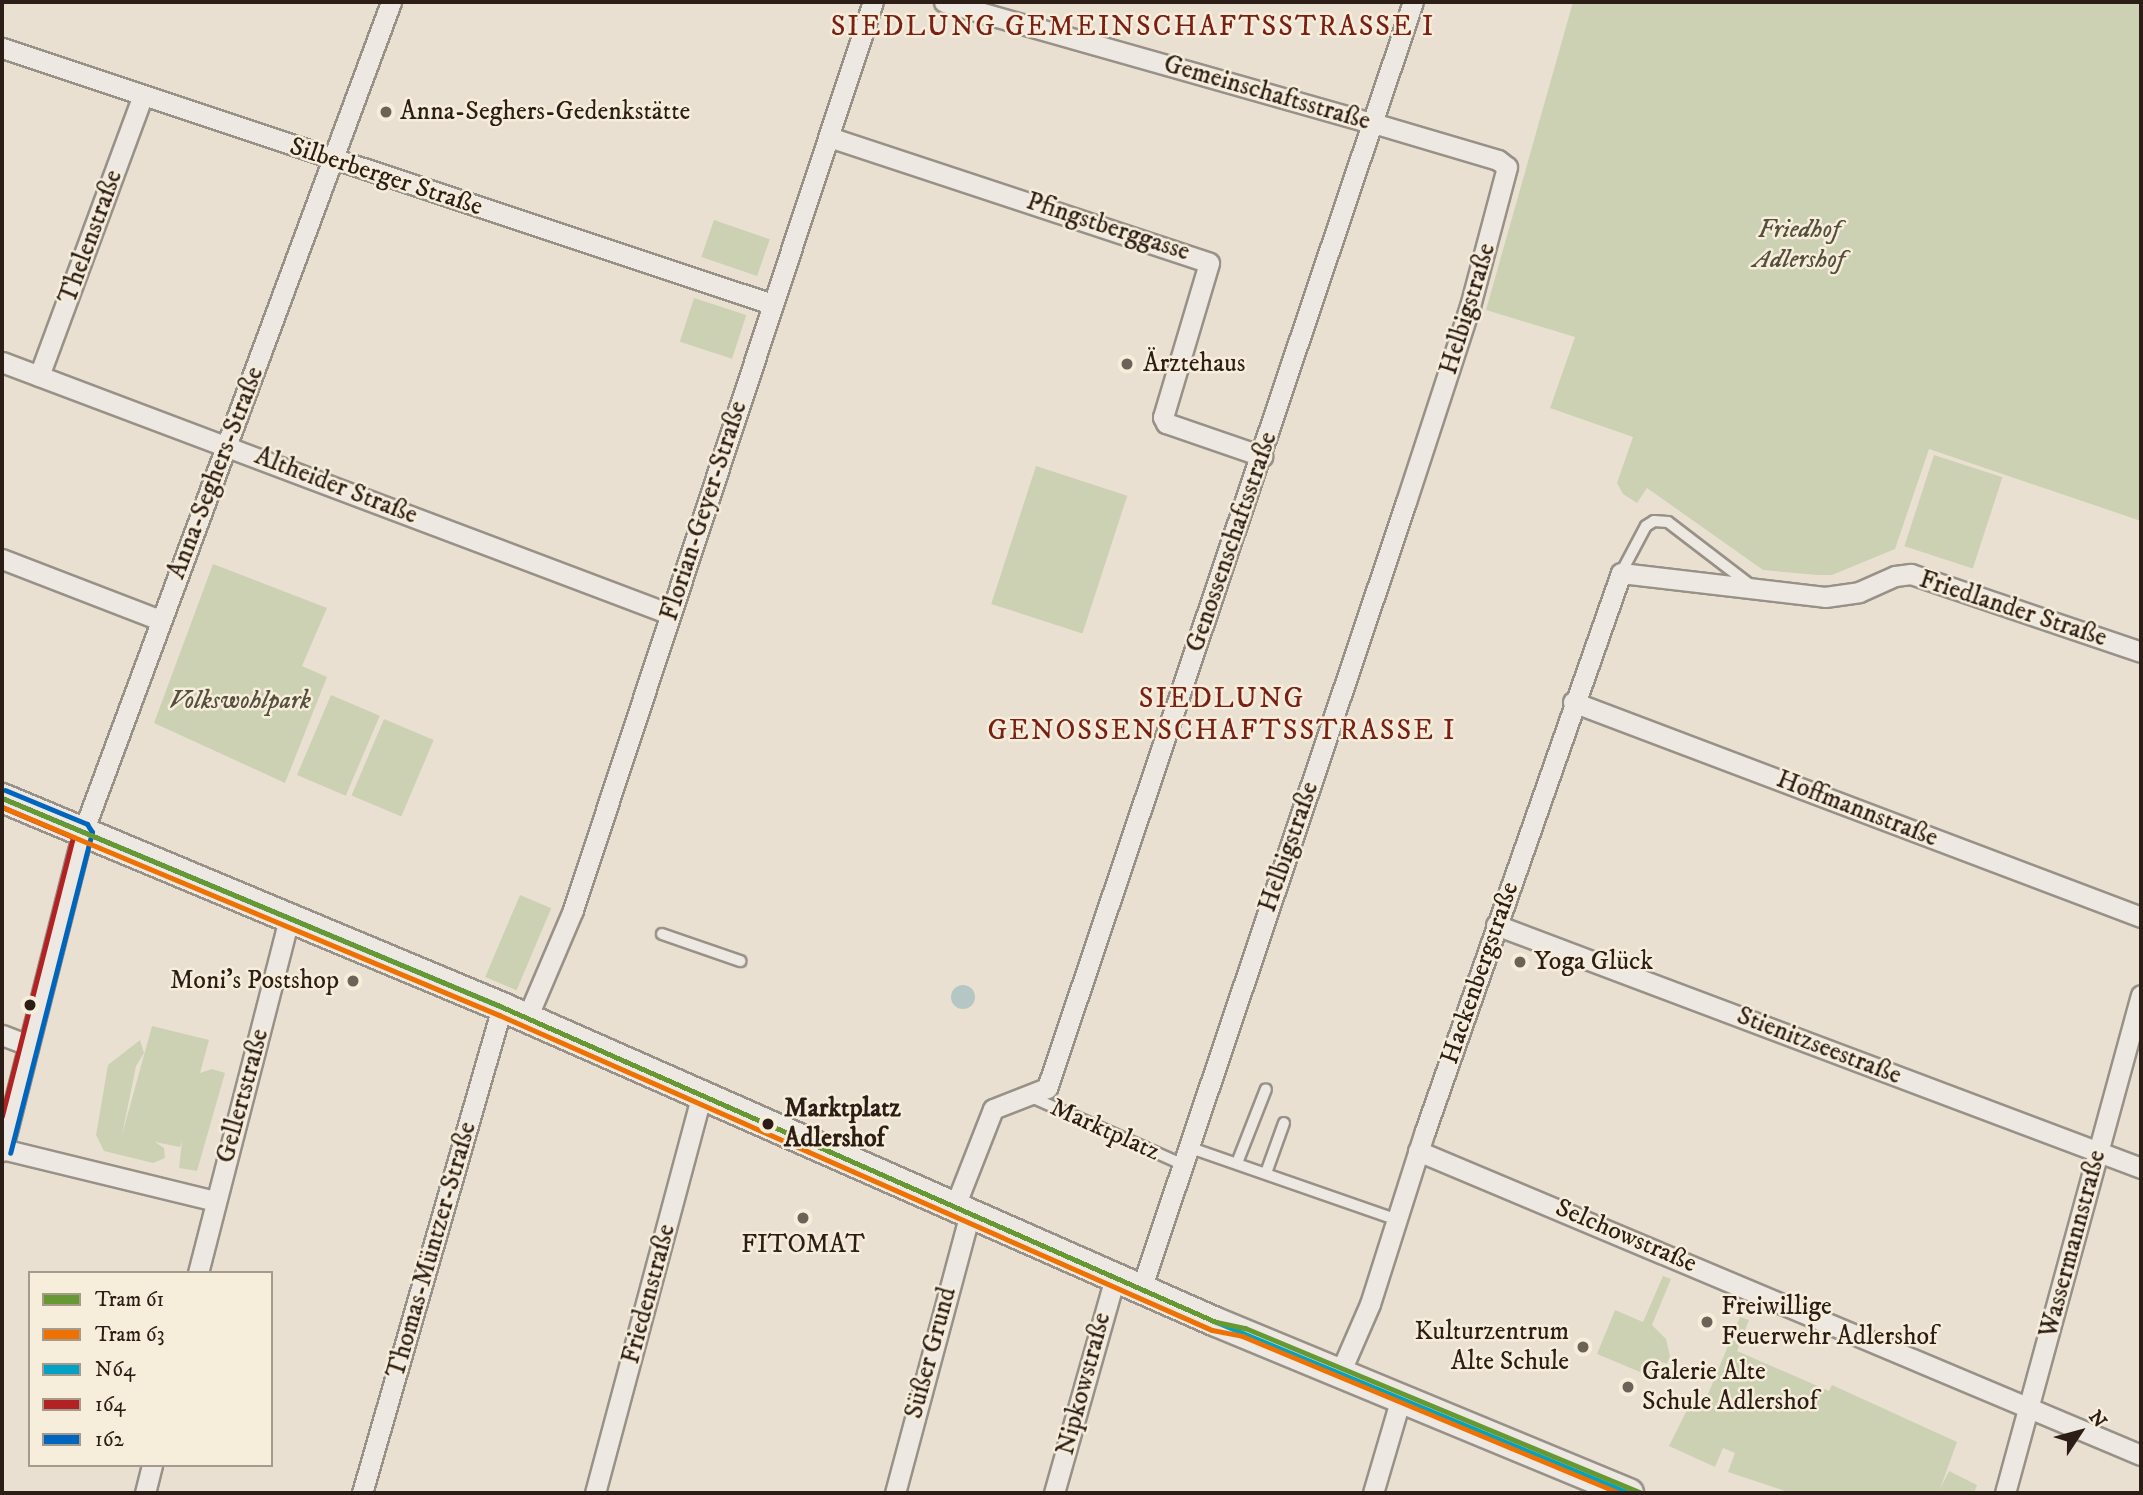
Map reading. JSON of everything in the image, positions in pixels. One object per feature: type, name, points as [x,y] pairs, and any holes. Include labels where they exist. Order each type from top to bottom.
[{"type":"street","name":"Anna-Seghers-Straße","points":[[2,1150],[83,832],[160,620],[335,160],[391,2]]},
{"type":"street","name":"Florian-Geyer-Straße","points":[[514,1012],[573,910],[873,2]]},
{"type":"street","name":"Gemeinschaftsstraße","points":[[944,2],[1373,123],[1507,167]]},
{"type":"street","name":"Genossenschaftsstraße","points":[[962,1209],[993,1110],[1047,1088],[1413,2]]},
{"type":"street","name":"Silberberger Straße","points":[[2,48],[142,97],[772,304]]},
{"type":"street","name":"Thelenstraße","points":[[39,376],[142,97]]},
{"type":"street","name":"Pfingstberggasse","points":[[829,136],[1209,263],[1163,417],[1166,423],[1262,456]]},
{"type":"street","name":"Helbigstraße","points":[[1142,1286],[1470,306],[1507,167]]},
{"type":"street","name":"Altheider Straße","points":[[2,362],[227,444],[670,614]]},
{"type":"street","points":[[2,559],[160,620]]},
{"type":"street","name":"Friedlander Straße","points":[[1621,573],[1761,593],[1842,597],[1911,574],[2141,652]]},
{"type":"street","name":"Hackenbergstraße","points":[[1340,1373],[1370,1304],[1395,1219],[1573,702],[1621,573]]},
{"type":"street","name":"Hoffmannstraße","points":[[1573,702],[2141,917]]},
{"type":"street","points":[[2,797],[514,1012],[1340,1373],[1629,1493]]},
{"type":"street","name":"Gellertstraße","points":[[198,1271],[289,919]]},
{"type":"street","name":"Stienitzseestraße","points":[[1496,925],[2141,1168]]},
{"type":"street","name":"Wassermannstraße","points":[[2005,1493],[2141,995]]},
{"type":"street","name":"Thomas-Müntzer-Straße","points":[[362,1493],[514,1012]]},
{"type":"street","points":[[2,1035],[28,1045]]},
{"type":"street","name":"Friedenstraße","points":[[595,1493],[702,1095]]},
{"type":"street","points":[[2,1150],[215,1201]]},
{"type":"street","name":"Selchowstraße","points":[[1419,1150],[2141,1455]]},
{"type":"street","name":"Süßer Grund","points":[[895,1493],[962,1209]]},
{"type":"street","name":"Nipkowstraße","points":[[1054,1493],[1116,1274]]},
{"type":"street","points":[[1373,1493],[1401,1398]]},
{"type":"street","points":[[145,1493],[152,1467]]},
{"type":"lane","points":[[1621,573],[1646,526],[1654,521],[1668,522],[1761,593]]},
{"type":"lane","points":[[662,934],[740,961]]},
{"type":"lane","points":[[1237,1163],[1266,1089]]},
{"type":"lane","name":"Marktplatz","points":[[1028,1096],[1185,1155],[1237,1163],[1395,1219]]},
{"type":"lane","points":[[1266,1173],[1284,1123]]},
{"type":"green space","name":"Friedhof Adlershof","points":[[1573,2],[2141,2],[2141,521],[1929,449],[1895,549],[1832,575],[1817,575],[1763,570],[1647,488],[1637,503],[1623,494],[1617,483],[1633,437],[1550,408],[1575,337],[1486,310]]},
{"type":"green space","points":[[714,220],[770,239],[757,276],[701,257]]},
{"type":"green space","points":[[694,298],[746,315],[732,359],[680,342]]},
{"type":"green space","points":[[1934,455],[2002,477],[1973,569],[1904,546]]},
{"type":"green space","points":[[1036,466],[1127,496],[1082,634],[991,604]]},
{"type":"green space","name":"Volkswohlpark","points":[[213,564],[327,608],[302,666],[327,677],[285,783],[154,723]]},
{"type":"green space","points":[[331,695],[380,716],[346,796],[297,775]]},
{"type":"green space","points":[[384,719],[434,740],[401,817],[352,795]]},
{"type":"green space","points":[[520,895],[551,908],[517,990],[485,977]]},
{"type":"green space","points":[[152,1026],[209,1040],[200,1073],[212,1069],[225,1073],[197,1171],[179,1168],[182,1141],[180,1147],[155,1142],[164,1148],[165,1158],[153,1163],[104,1151],[96,1135],[108,1065],[140,1040],[144,1053],[136,1066],[122,1135]]},
{"type":"green space","points":[[1663,1276],[1671,1279],[1652,1325],[1666,1339],[1670,1356],[1667,1364],[1659,1361],[1652,1377],[1597,1354],[1615,1310],[1643,1322]]},
{"type":"green space","points":[[1740,1317],[1749,1320],[1737,1351],[1829,1391],[1832,1385],[1957,1442],[1940,1489],[1949,1471],[1977,1485],[1974,1493],[1791,1493],[1728,1472],[1735,1453],[1723,1448],[1715,1467],[1669,1446],[1689,1406],[1701,1411]]},
{"type":"shaded area","points":[[963,985],[974,992],[975,997],[968,1008],[963,1009],[952,1002],[951,997],[958,986]]},
{"type":"tram line","name":"61","points":[[2,798],[502,1007],[1216,1322],[1245,1328],[1641,1493]]},
{"type":"tram line","name":"63","points":[[2,807],[499,1015],[1212,1330],[1242,1336],[1619,1493]]},
{"type":"transit line","name":"162","points":[[5,790],[87,824],[92,832],[10,1153]]},
{"type":"transit line","name":"N64","points":[[2,798],[502,1007],[1216,1322],[1629,1493]]},
{"type":"transit line","name":"164","points":[[2,807],[73,837],[2,1116]]},
{"type":"place","name":"Anna-Seghers-Gedenkstätte","points":[[386,112]]},
{"type":"place","name":"Ärztehaus","points":[[1127,364]]},
{"type":"place","name":"Yoga Glück","points":[[1520,962]]},
{"type":"place","name":"Moni's Postshop","points":[[353,981]]},
{"type":"place","name":"Marktplatz Adlershof","points":[[768,1124]]},
{"type":"place","name":"FITOMAT","points":[[803,1218]]},
{"type":"place","name":"Freiwillige Feuerwehr Adlershof","points":[[1707,1322]]},
{"type":"place","name":"Kulturzentrum Alte Schule","points":[[1583,1347]]},
{"type":"place","name":"Galerie Alte Schule Adlershof","points":[[1628,1387]]},
{"type":"district","name":"SIEDLUNG GEMEINSCHAFTSSTRASSE I","points":[[1133,27]]},
{"type":"district","name":"SIEDLUNG GENOSSENSCHAFTSSTRASSE I","points":[[1222,715]]}]
